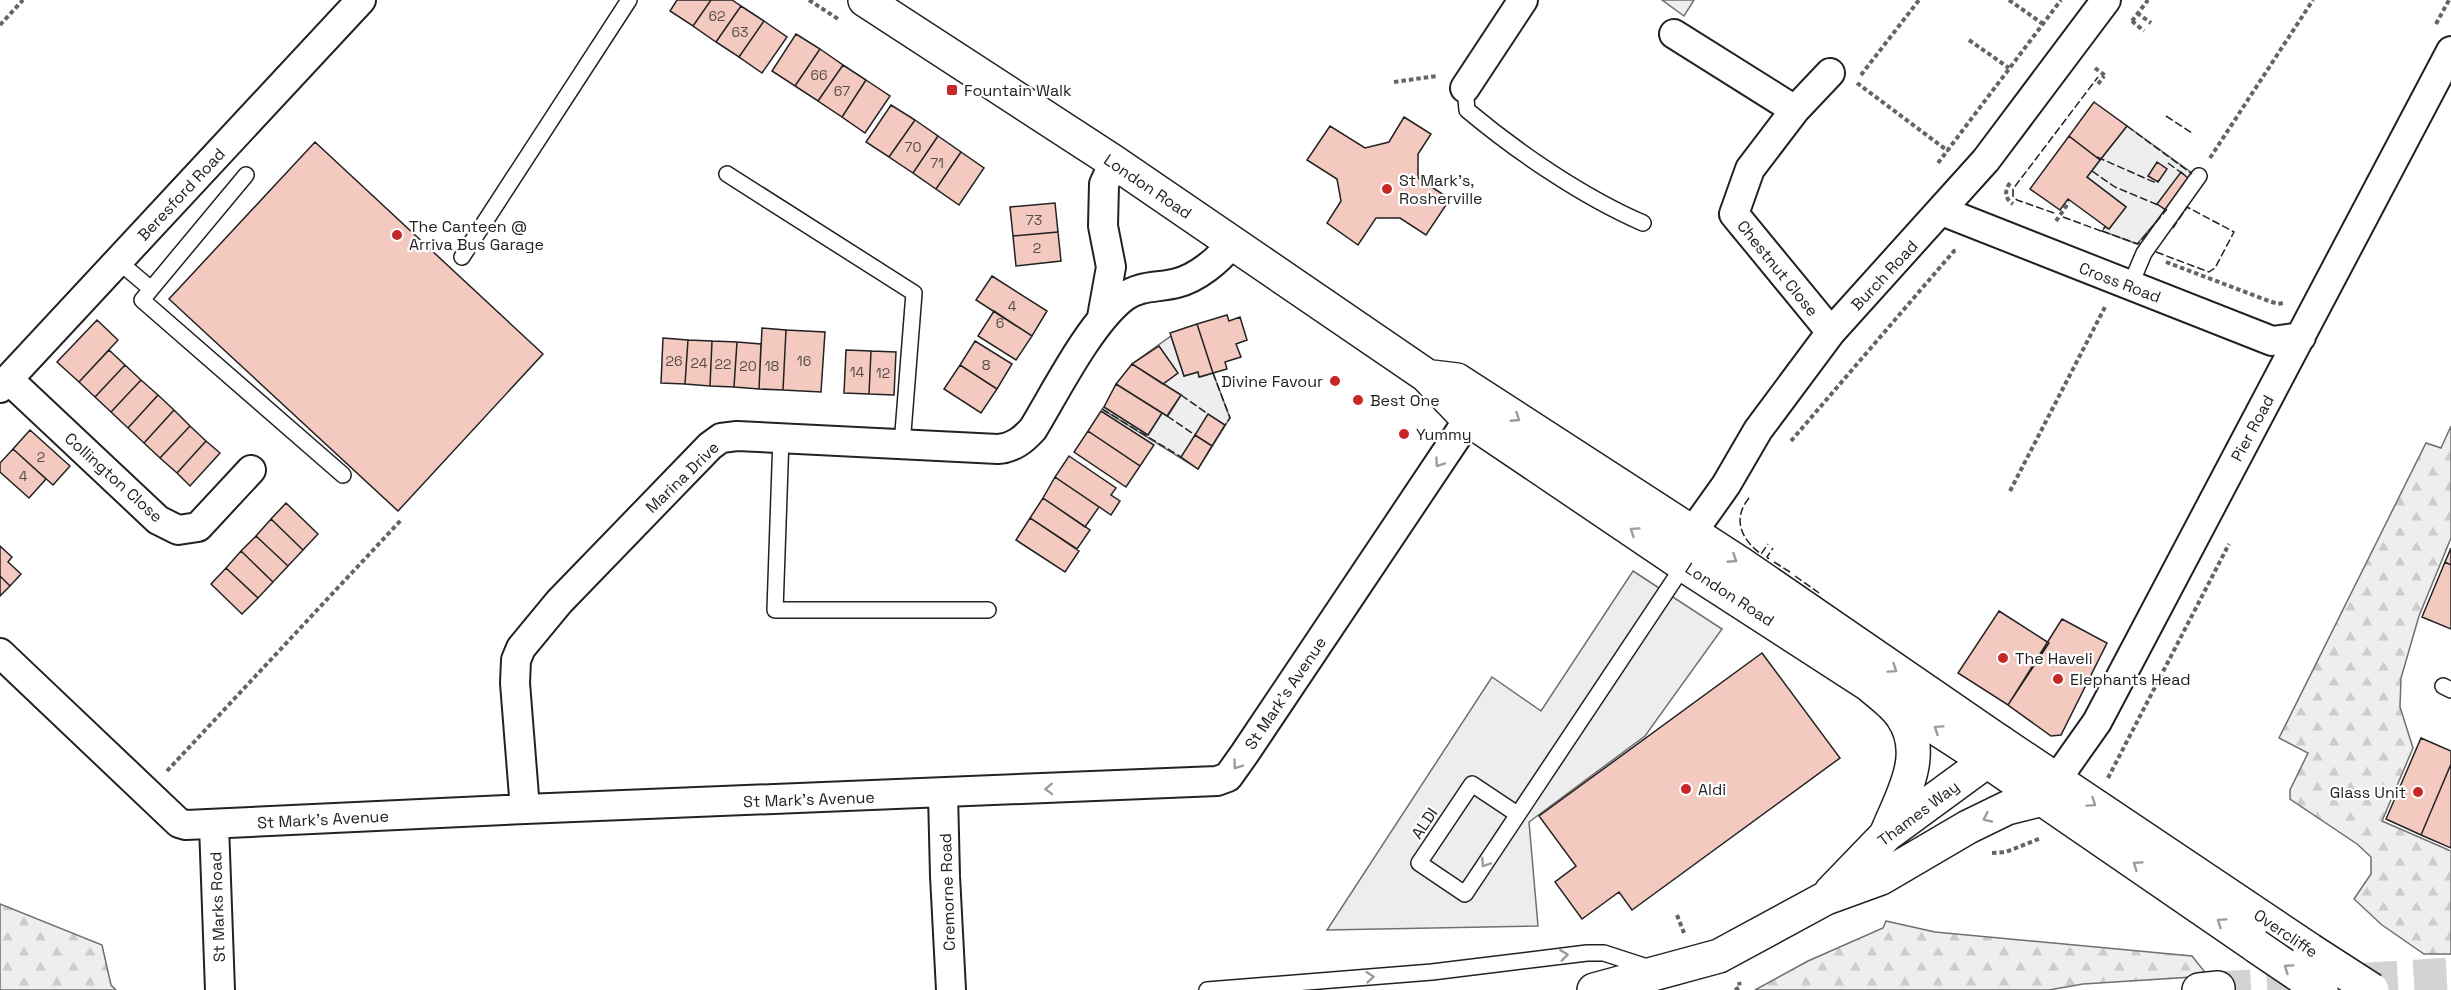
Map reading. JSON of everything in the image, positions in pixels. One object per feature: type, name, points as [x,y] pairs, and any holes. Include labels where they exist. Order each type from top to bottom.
[{"type":"main road","name":"London Road","points":[[865,0],[1114,162],[1476,408],[1872,687],[2055,782],[2193,887]]},
{"type":"main road","name":"London Road","points":[[1683,552],[2004,754]]},
{"type":"main road","points":[[1872,687],[1902,716],[1915,743],[1911,771],[1886,835]]},
{"type":"main road","name":"Thames Way","points":[[1826,898],[1886,835],[2004,754]]},
{"type":"main road","name":"Thames Way","points":[[1594,990],[1603,990],[1719,956],[1826,898],[1881,878],[1968,827],[2055,782]]},
{"type":"main road","name":"Overcliffe","points":[[2193,887],[2256,946],[2320,990]]},
{"type":"main road","name":"Overcliffe","points":[[2193,887],[2310,950],[2372,990]]},
{"type":"street","name":"Beresford Road","points":[[4,383],[361,0]]},
{"type":"street","points":[[1465,88],[1523,0]]},
{"type":"street","name":"Burch Road","points":[[1683,552],[1758,430],[1831,332],[1986,160],[2106,0]]},
{"type":"street","points":[[1674,34],[1795,110]]},
{"type":"street","name":"Pier Road","points":[[2055,782],[2102,712],[2451,51]]},
{"type":"street","name":"Chestnut Close","points":[[1830,73],[1795,110],[1750,169],[1734,214],[1831,332]]},
{"type":"street","name":"Marina Drive","points":[[1102,317],[1111,267],[1103,226],[1104,184],[1114,162]]},
{"type":"street","name":"Cross Road","points":[[1942,211],[2272,341],[2301,337]]},
{"type":"street","name":"Marina Drive","points":[[525,809],[515,676],[516,660],[528,638],[692,463],[714,443],[724,437],[737,436],[998,449],[1010,447],[1021,441],[1033,429],[1102,317],[1124,297],[1141,289],[1175,284],[1192,277],[1218,259],[1232,244]]},
{"type":"street","name":"Collington Close","points":[[4,383],[159,520],[178,530],[198,527],[250,471]]},
{"type":"street","name":"St Mark's Avenue","points":[[0,653],[179,823],[192,826],[525,809],[1217,782],[1228,777],[1476,408]]},
{"type":"street","name":"Cremorne Road","points":[[944,794],[951,979]]},
{"type":"street","name":"St Marks Road","points":[[214,825],[220,990]]},
{"type":"lane","points":[[462,257],[629,0]]},
{"type":"lane","points":[[1465,88],[1467,110],[1486,126],[1604,206],[1643,223]]},
{"type":"lane","points":[[728,174],[914,293],[902,444]]},
{"type":"lane","points":[[246,176],[142,300],[343,475]]},
{"type":"lane","points":[[2130,286],[2144,253],[2199,176]]},
{"type":"lane","points":[[118,261],[151,289]]},
{"type":"lane","points":[[781,437],[775,610],[988,610]]},
{"type":"lane","points":[[1517,814],[1683,552]]},
{"type":"lane","name":"ALDI","points":[[1472,784],[1517,814],[1465,894],[1419,863],[1472,784]]},
{"type":"lane","points":[[1207,990],[1432,972],[1587,953],[1604,953],[1663,972]]},
{"type":"path","points":[[0,25],[23,0]]},
{"type":"path","points":[[1919,0],[1856,83],[1948,151]]},
{"type":"path","points":[[2009,0],[2043,24]]},
{"type":"path","points":[[1932,171],[2061,0]]},
{"type":"path","points":[[2126,29],[2148,0]]},
{"type":"path","points":[[2199,176],[2313,0]]},
{"type":"path","points":[[2137,13],[2151,23]]},
{"type":"path","points":[[2132,21],[2144,31]]},
{"type":"path","points":[[1969,40],[2009,68]]},
{"type":"path","points":[[2098,84],[2106,76],[2094,70],[2101,60]]},
{"type":"path","points":[[2016,175],[2006,190],[2009,201],[2016,206]]},
{"type":"path","points":[[2056,221],[2069,202]]},
{"type":"path","points":[[2048,218],[2067,225]]},
{"type":"path","points":[[1791,442],[1954,251],[1959,251]]},
{"type":"path","points":[[2144,253],[2269,301]]},
{"type":"path","points":[[2095,303],[2116,311]]},
{"type":"path","points":[[2010,490],[2105,307]]},
{"type":"path","points":[[146,792],[402,519]]},
{"type":"green space","points":[[1662,0],[1694,0],[1684,16]]},
{"type":"green space","points":[[2127,126],[2192,173],[2167,209],[2137,244],[2102,231],[2105,227],[2109,229],[2126,207],[2087,177]]},
{"type":"green space","points":[[1171,336],[1184,376],[1198,372],[1200,377],[1213,373],[1230,418],[1198,469],[1102,409],[1104,407],[1148,435],[1162,413],[1168,416],[1181,395],[1132,364]]},
{"type":"green space","points":[[2451,426],[2451,538],[2419,616],[2401,678],[2400,707],[2413,748],[2382,821],[2451,851],[2451,954],[2424,954],[2382,925],[2354,899],[2371,874],[2371,857],[2357,844],[2290,799],[2290,790],[2308,753],[2279,738],[2426,443],[2441,448]]},
{"type":"green space","points":[[0,904],[102,945],[111,985],[116,990],[0,990]]},
{"type":"green space","points":[[1886,921],[1935,932],[2192,956],[2208,976],[2083,984],[2049,990],[1755,990],[1808,961],[1883,928]]},
{"type":"shaded area","points":[[1633,571],[1722,629],[1645,736],[1529,822],[1538,926],[1327,930],[1492,677],[1541,711]]},
{"type":"building","points":[[677,0],[711,0],[693,26],[670,11]]},
{"type":"building","points":[[711,0],[732,0],[741,6],[716,42],[693,26]]},
{"type":"building","points":[[741,6],[764,21],[739,57],[716,42]]},
{"type":"building","points":[[764,21],[787,37],[762,73],[739,57]]},
{"type":"building","points":[[796,34],[820,49],[795,86],[772,71]]},
{"type":"building","points":[[820,49],[843,65],[818,101],[795,86]]},
{"type":"building","points":[[843,65],[866,80],[842,117],[818,101]]},
{"type":"building","points":[[866,80],[890,96],[865,133],[842,117]]},
{"type":"building","points":[[2094,102],[2127,126],[2100,160],[2069,136]]},
{"type":"building","points":[[891,105],[915,120],[889,157],[866,142]]},
{"type":"building","name":"St Mark's, Rosherville","points":[[1404,117],[1431,134],[1418,154],[1418,178],[1450,199],[1426,235],[1400,218],[1376,218],[1358,245],[1327,223],[1341,201],[1337,179],[1307,160],[1330,126],[1365,148],[1389,142]]},
{"type":"building","points":[[915,120],[938,136],[913,173],[889,157]]},
{"type":"building","points":[[938,136],[961,152],[936,189],[913,173]]},
{"type":"building","points":[[2069,136],[2100,160],[2087,177],[2126,207],[2109,229],[2068,199],[2060,210],[2030,189]]},
{"type":"building","points":[[315,142],[543,354],[398,511],[169,299]]},
{"type":"building","points":[[961,152],[984,168],[959,205],[936,189]]},
{"type":"building","points":[[2157,162],[2167,169],[2158,182],[2148,176]]},
{"type":"building","points":[[2181,172],[2189,179],[2166,210],[2157,204]]},
{"type":"building","points":[[1055,203],[1058,232],[1013,236],[1010,207]]},
{"type":"building","points":[[1058,232],[1061,261],[1016,266],[1013,236]]},
{"type":"building","points":[[992,276],[1047,311],[1032,336],[976,300]]},
{"type":"building","points":[[994,311],[1032,336],[1016,360],[978,336]]},
{"type":"building","points":[[1227,315],[1229,321],[1240,317],[1247,340],[1236,344],[1241,357],[1225,362],[1227,369],[1213,373],[1197,324]]},
{"type":"building","points":[[97,320],[118,340],[79,382],[57,362]]},
{"type":"building","points":[[1197,324],[1213,373],[1199,377],[1198,372],[1184,376],[1170,333]]},
{"type":"building","points":[[762,328],[786,330],[783,390],[759,389]]},
{"type":"building","points":[[786,330],[825,332],[821,392],[783,390]]},
{"type":"building","points":[[663,338],[688,340],[685,384],[661,383]]},
{"type":"building","points":[[688,340],[712,341],[710,386],[685,384]]},
{"type":"building","points":[[712,341],[737,342],[734,387],[710,386]]},
{"type":"building","points":[[975,341],[1012,364],[997,389],[960,365]]},
{"type":"building","points":[[737,342],[761,344],[759,389],[734,387]]},
{"type":"building","points":[[1159,346],[1178,373],[1163,384],[1132,364]]},
{"type":"building","points":[[109,350],[125,365],[95,397],[79,382]]},
{"type":"building","points":[[846,350],[871,351],[869,394],[844,393]]},
{"type":"building","points":[[871,351],[896,352],[894,395],[869,394]]},
{"type":"building","points":[[1132,364],[1181,395],[1167,416],[1116,384]]},
{"type":"building","points":[[125,365],[141,380],[111,412],[95,397]]},
{"type":"building","points":[[960,365],[997,389],[981,413],[944,389]]},
{"type":"building","points":[[141,380],[158,395],[128,428],[111,412]]},
{"type":"building","points":[[1116,384],[1162,413],[1148,435],[1104,407]]},
{"type":"building","points":[[158,395],[174,410],[144,443],[128,428]]},
{"type":"building","points":[[174,410],[190,426],[160,458],[144,443]]},
{"type":"building","points":[[1101,411],[1154,445],[1140,466],[1088,431]]},
{"type":"building","points":[[1208,414],[1225,425],[1212,446],[1195,435]]},
{"type":"building","points":[[190,426],[206,441],[177,473],[160,458]]},
{"type":"building","points":[[30,430],[70,466],[53,485],[13,449]]},
{"type":"building","points":[[1088,431],[1140,466],[1126,487],[1074,452]]},
{"type":"building","points":[[1195,435],[1212,446],[1198,469],[1181,457]]},
{"type":"building","points":[[206,441],[220,453],[190,486],[177,473]]},
{"type":"building","points":[[13,449],[46,479],[29,498],[0,472],[0,463]]},
{"type":"building","points":[[1069,456],[1116,488],[1111,495],[1120,501],[1111,515],[1055,477]]},
{"type":"building","points":[[1055,477],[1099,507],[1085,527],[1043,498]]},
{"type":"building","points":[[1043,498],[1090,530],[1077,549],[1030,518]]},
{"type":"building","points":[[286,503],[318,534],[303,550],[271,519]]},
{"type":"building","points":[[1030,518],[1079,551],[1065,572],[1016,540]]},
{"type":"building","points":[[271,519],[303,550],[288,566],[256,536]]},
{"type":"building","points":[[256,536],[288,566],[273,582],[241,551]]},
{"type":"building","points":[[0,546],[12,557],[8,562],[21,574],[10,586],[0,576]]},
{"type":"building","points":[[2451,548],[2451,565],[2445,562]]},
{"type":"building","points":[[241,551],[273,582],[258,598],[226,568]]},
{"type":"building","points":[[2445,562],[2451,565],[2451,629],[2422,617]]},
{"type":"building","points":[[226,568],[258,598],[242,614],[211,584]]},
{"type":"building","points":[[0,576],[10,586],[0,596]]},
{"type":"building","points":[[1999,611],[2049,643],[2008,705],[1958,673]]},
{"type":"building","points":[[2062,619],[2107,643],[2061,735],[2051,736],[2008,705]]},
{"type":"building","points":[[1762,653],[1840,758],[1632,910],[1619,892],[1582,919],[1555,882],[1576,866],[1539,816]]},
{"type":"building","name":"Glass Unit","points":[[2421,738],[2451,751],[2451,764],[2421,835],[2386,819]]},
{"type":"building","points":[[2451,764],[2451,848],[2421,835]]},
{"type":"tunnel","points":[[2218,988],[2451,974]]},
{"type":"fence","points":[[2054,213],[2017,200],[2013,196],[2013,189],[2098,77]]},
{"type":"fence","points":[[2166,116],[2192,133]]},
{"type":"fence","points":[[2127,126],[2192,174]]},
{"type":"fence","points":[[2097,157],[2156,183],[2159,180]]},
{"type":"fence","points":[[2168,163],[2183,174]]},
{"type":"fence","points":[[2092,171],[2115,187],[2158,205]]},
{"type":"fence","points":[[2156,252],[2209,272],[2215,268],[2234,232],[2187,207],[2173,228]]},
{"type":"fence","points":[[2102,231],[2138,244],[2167,209]]},
{"type":"fence","points":[[2063,217],[2101,231],[2105,227]]},
{"type":"fence","points":[[1213,373],[1230,418],[1225,425]]},
{"type":"fence","points":[[1181,395],[1208,414]]},
{"type":"fence","points":[[1102,409],[1181,457]]},
{"type":"fence","points":[[1167,416],[1195,435]]},
{"type":"fence","points":[[1749,498],[1741,514],[1741,528],[1748,542],[1761,554],[1768,544]]},
{"type":"fence","points":[[1769,559],[1767,557],[1773,548]]},
{"type":"fence","points":[[1774,562],[1790,572]]},
{"type":"fence","points":[[1795,576],[1819,593]]},
{"type":"place","name":"Fountain Walk","points":[[952,90]]},
{"type":"place","name":"St Mark's, Rosherville","points":[[1387,189]]},
{"type":"place","name":"The Canteen @ Arriva Bus Garage","points":[[397,235]]},
{"type":"place","name":"Divine Favour","points":[[1335,381]]},
{"type":"place","name":"Best One","points":[[1358,400]]},
{"type":"place","name":"Yummy","points":[[1404,434]]},
{"type":"place","name":"The Haveli","points":[[2003,658]]},
{"type":"place","name":"Elephants Head","points":[[2058,679]]},
{"type":"place","name":"Aldi","points":[[1686,789]]},
{"type":"place","name":"Glass Unit","points":[[2418,792]]}]
